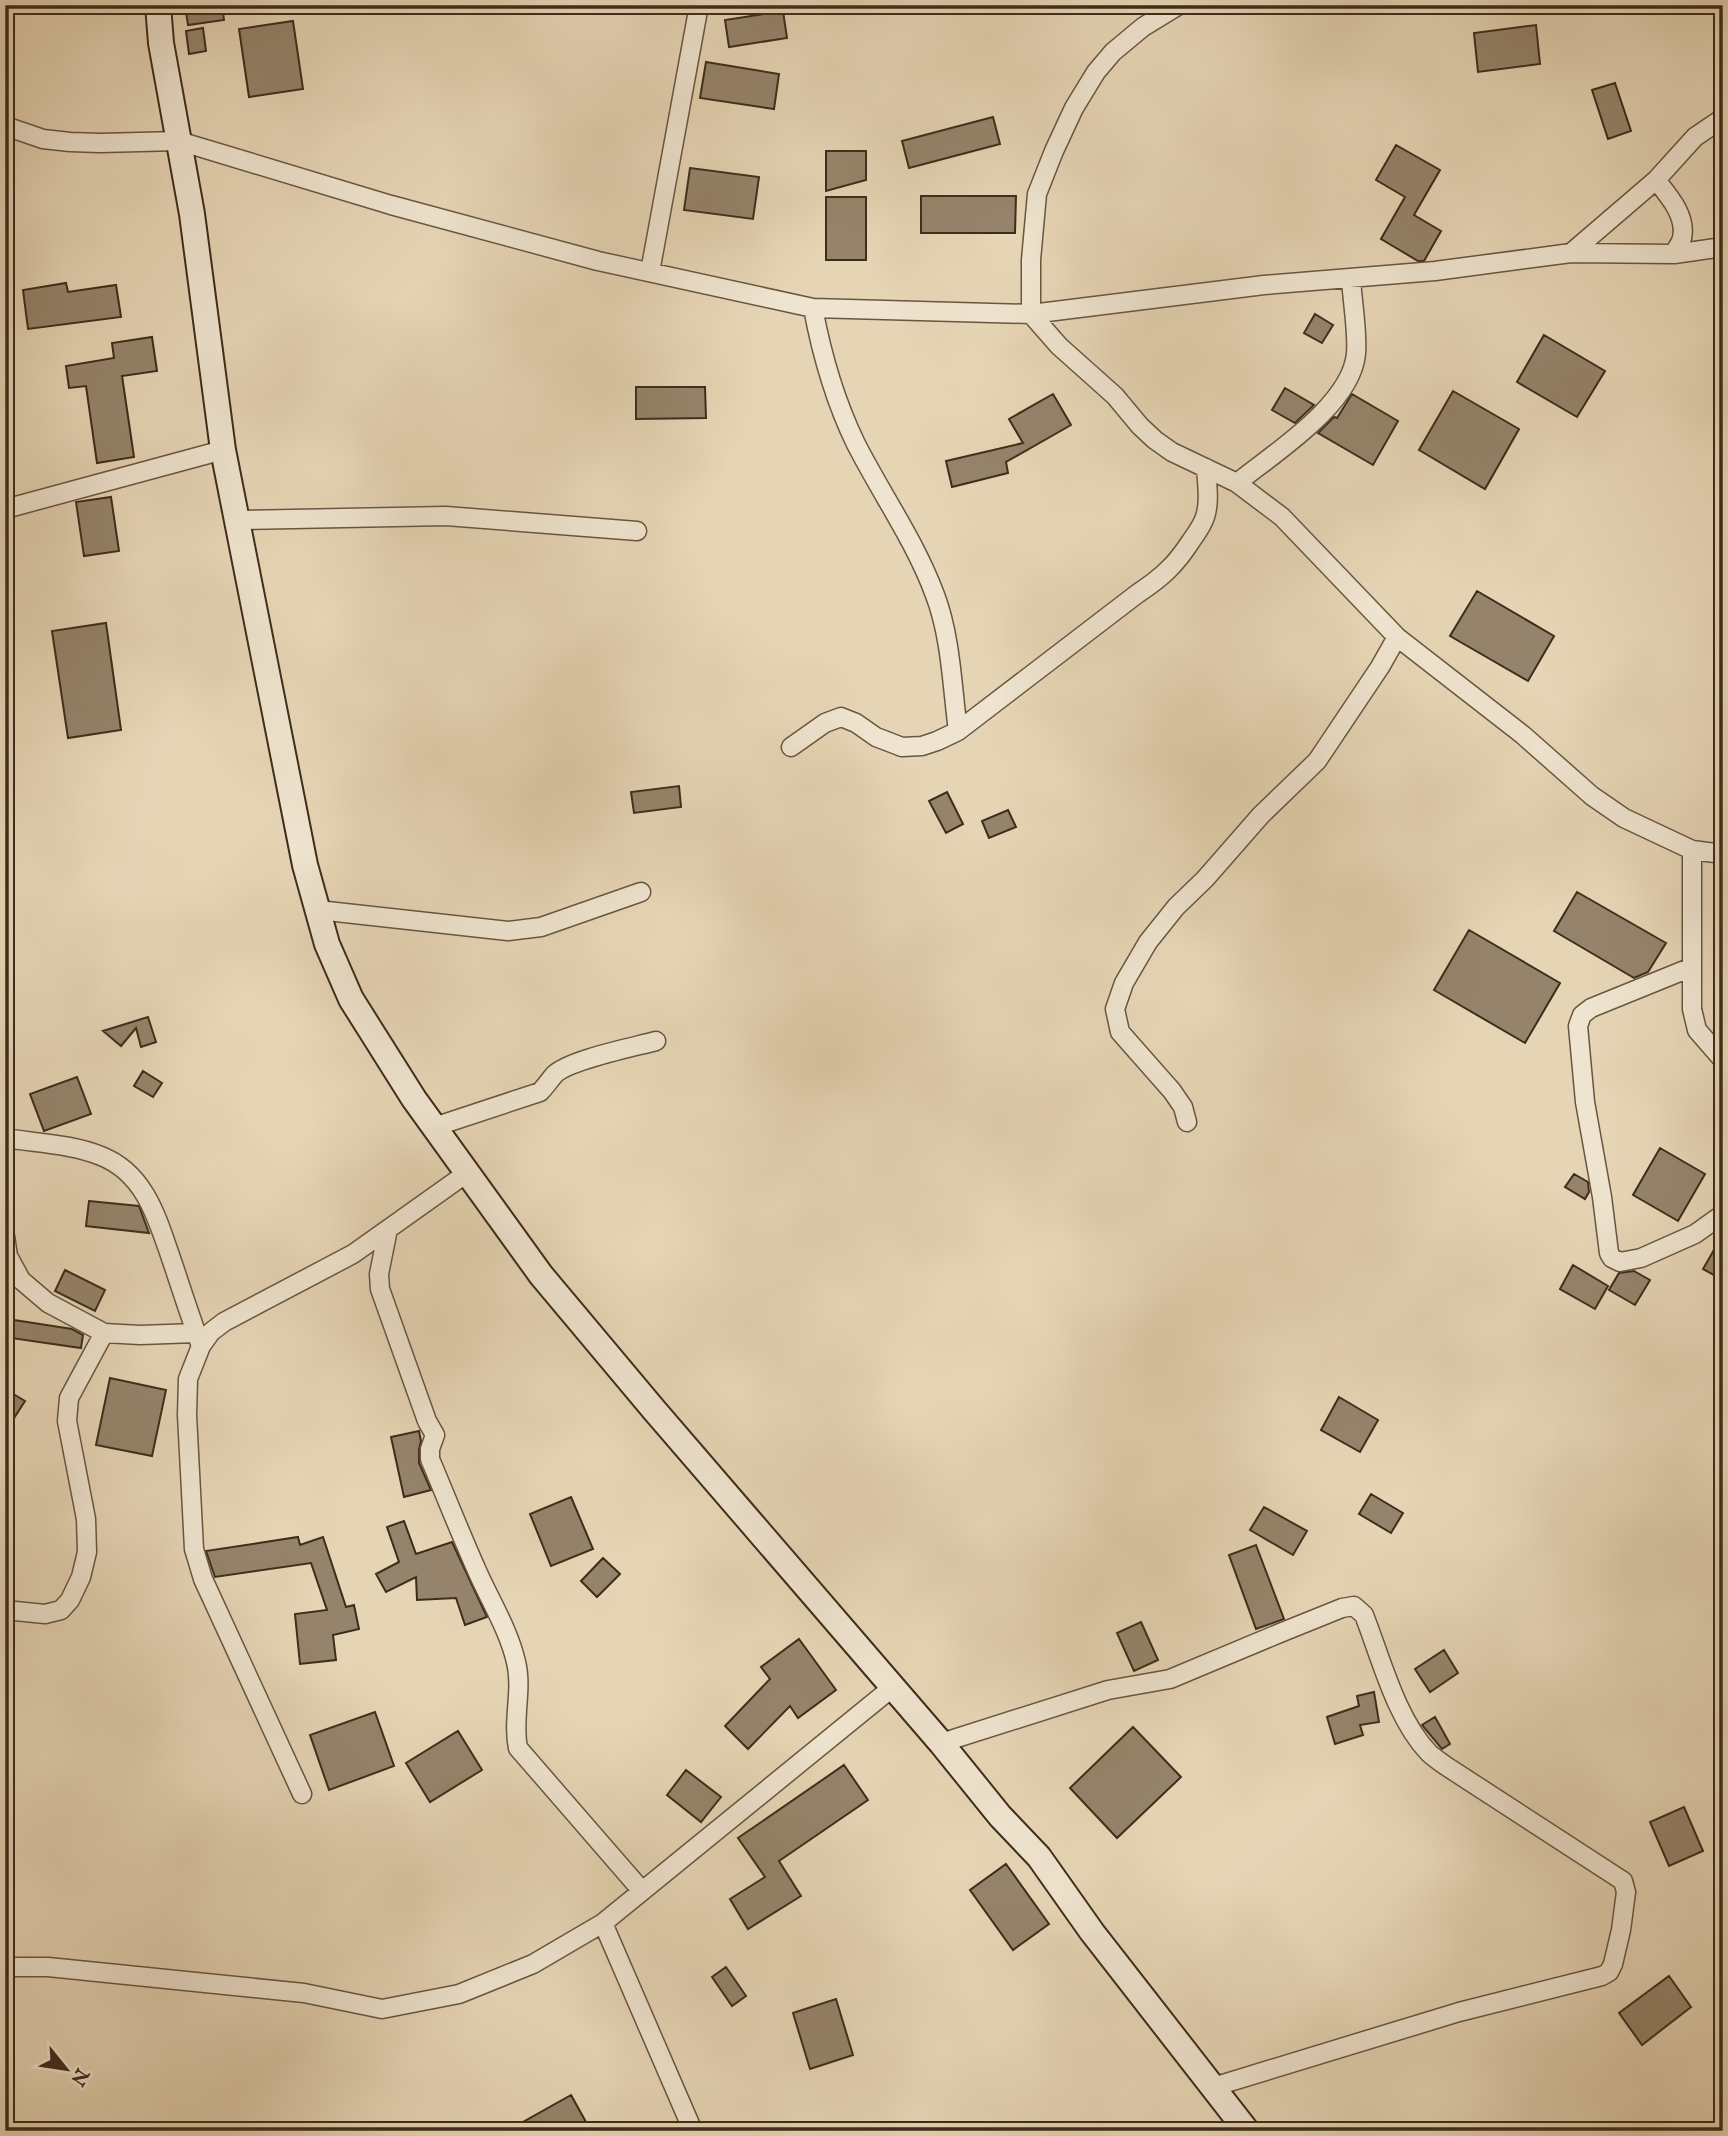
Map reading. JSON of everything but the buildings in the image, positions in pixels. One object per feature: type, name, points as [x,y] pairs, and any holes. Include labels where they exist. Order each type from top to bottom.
[{"type":"main road","points":[[158,5],[161,43],[192,214],[223,450],[305,865],[327,944],[351,999],[414,1099],[541,1275],[941,1743],[1000,1816],[1039,1857],[1092,1932],[1247,2131]]},
{"type":"street","points":[[650,272],[699,5]]},
{"type":"street","points":[[1179,5],[1143,27],[1113,52],[1096,72],[1074,108],[1037,194],[1031,260],[1031,314],[1059,346],[1115,396],[1155,440],[1172,452],[1237,483],[1282,517],[1397,637],[1523,735],[1592,796],[1624,818],[1692,850],[1723,854]]},
{"type":"street","points":[[1571,253],[1656,180],[1695,137],[1723,118]]},
{"type":"street","points":[[5,126],[43,139],[70,142],[179,141],[391,205],[598,261],[813,308],[1031,314],[1264,285],[1435,271],[1571,253],[1674,254],[1723,247]]},
{"type":"street","points":[[1656,180],[1674,203],[1682,222],[1682,237],[1674,254]]},
{"type":"street","points":[[1237,483],[1319,418],[1334,402],[1354,368],[1357,352],[1350,278]]},
{"type":"street","points":[[813,308],[822,352],[840,409],[873,476],[919,554],[936,598],[946,641],[958,731]]},
{"type":"street","points":[[5,509],[223,450]]},
{"type":"street","points":[[791,747],[825,723],[841,717],[856,723],[876,737],[902,747],[922,746],[958,731],[1177,563],[1206,516],[1206,468]]},
{"type":"street","points":[[237,520],[446,516],[637,531]]},
{"type":"street","points":[[1187,1122],[1183,1107],[1172,1091],[1120,1032],[1115,1009],[1124,983],[1148,942],[1176,907],[1205,879],[1261,815],[1317,761],[1397,637]]},
{"type":"street","points":[[1692,850],[1692,1009],[1697,1030],[1723,1060]]},
{"type":"street","points":[[317,910],[508,930],[541,927],[641,892]]},
{"type":"street","points":[[1692,967],[1591,1008],[1582,1015],[1578,1026],[1585,1102],[1609,1253],[1612,1258],[1620,1262],[1641,1258],[1695,1234],[1723,1214]]},
{"type":"street","points":[[434,1127],[540,1093],[555,1074],[576,1063],[656,1041]]},
{"type":"street","points":[[5,1138],[70,1148],[101,1156],[121,1166],[138,1182],[153,1205],[198,1339],[188,1379],[187,1403],[194,1549],[203,1579],[302,1794]]},
{"type":"street","points":[[5,1236],[8,1256],[21,1280],[48,1303],[104,1334],[198,1339],[224,1322],[353,1254],[467,1173]]},
{"type":"street","points":[[388,1229],[379,1274],[380,1289],[427,1421],[435,1435],[430,1459],[517,1664],[518,1748],[642,1891]]},
{"type":"street","points":[[5,1610],[45,1614],[61,1610],[70,1600],[81,1577],[87,1552],[86,1519],[67,1421],[69,1398],[104,1334]]},
{"type":"street","points":[[941,1743],[1108,1690],[1170,1679],[1342,1608],[1354,1606],[1364,1615],[1397,1700],[1411,1728],[1429,1752],[1446,1766],[1623,1881],[1626,1892],[1614,1964],[1609,1972],[1602,1976],[1458,2012],[1213,2087]]},
{"type":"street","points":[[5,1966],[48,1967],[304,1993],[382,2009],[459,1994],[533,1964],[603,1923],[893,1687]]},
{"type":"street","points":[[603,1923],[693,2131]]}]
